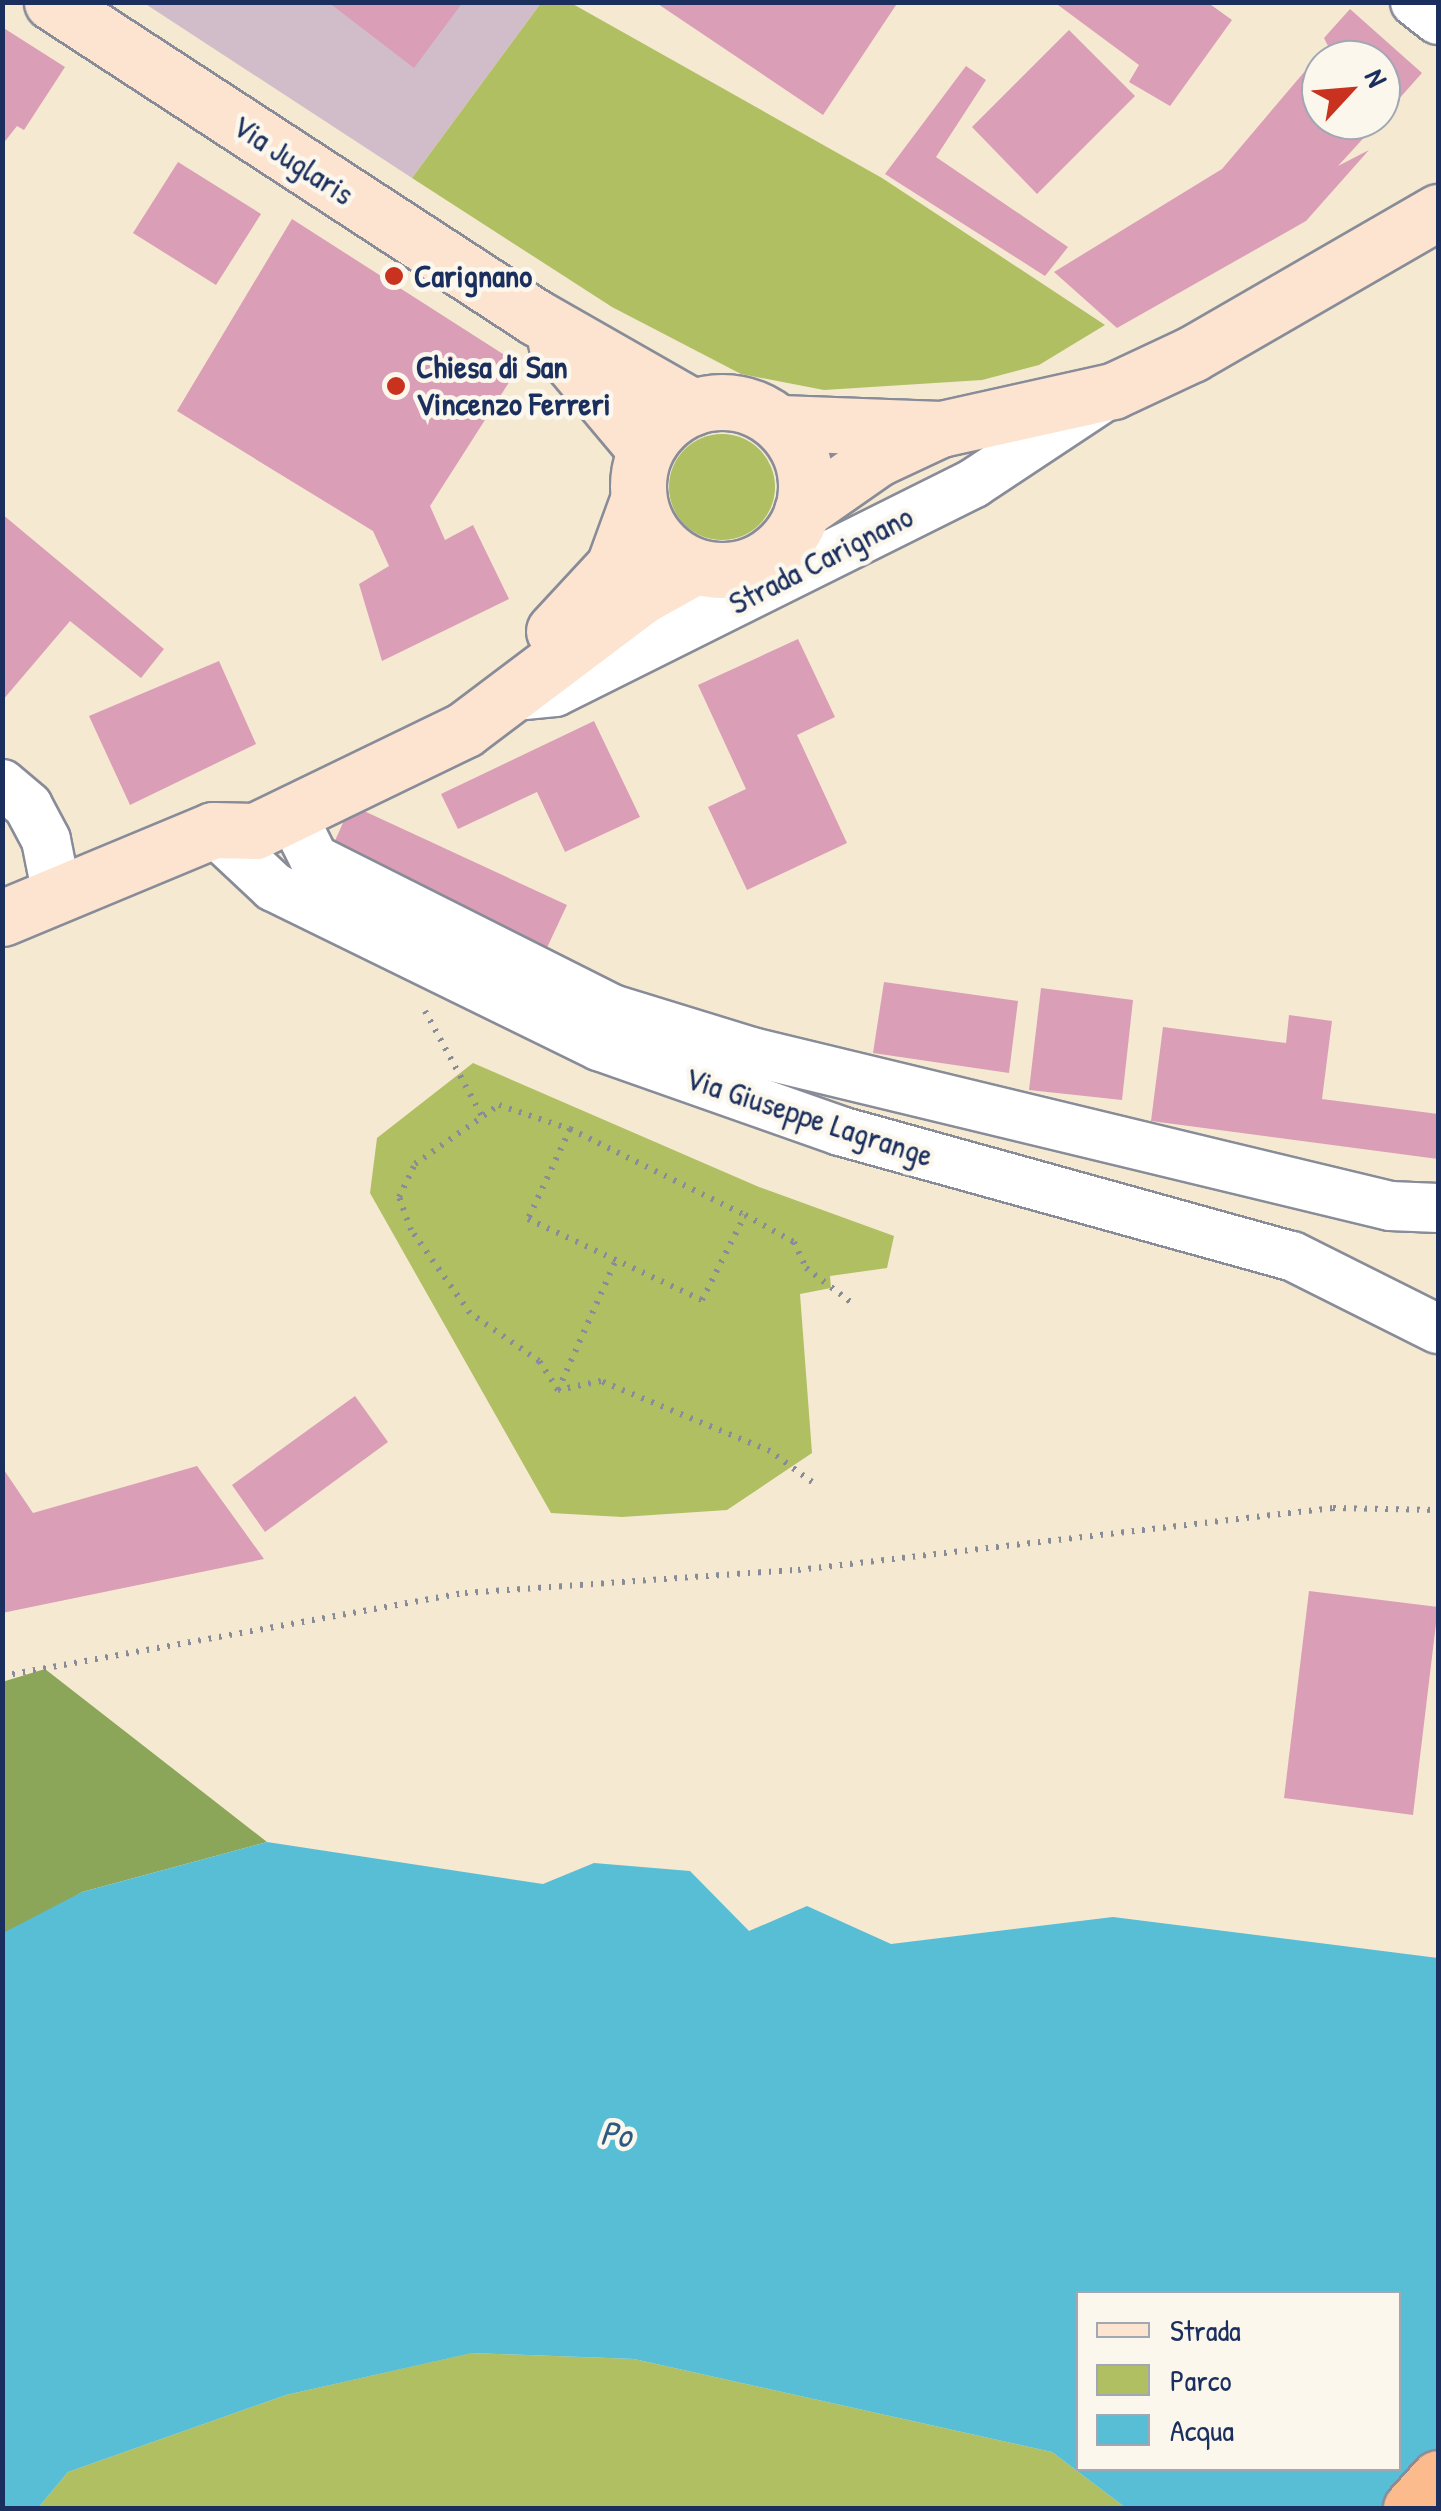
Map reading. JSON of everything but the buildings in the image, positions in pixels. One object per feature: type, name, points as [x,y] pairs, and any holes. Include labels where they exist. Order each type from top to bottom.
[{"type":"highway","points":[[1411,2508],[1438,2478]]},
{"type":"main road","name":"Via Juglaris","points":[[87,12],[535,317],[693,406]]},
{"type":"main road","name":"Strada Carignano","points":[[802,511],[878,458],[940,429],[1113,391],[1192,354],[1438,212]]},
{"type":"main road","name":"Via Juglaris","points":[[535,317],[642,474]]},
{"type":"main road","points":[[742,404],[780,423],[805,472],[802,511],[785,543],[763,561],[737,570],[694,567],[662,547],[642,474],[674,416],[693,406],[742,404]]},
{"type":"main road","name":"Strada Carignano","points":[[780,423],[940,429]]},
{"type":"main road","name":"Strada Carignano","points":[[213,830],[244,795],[432,710],[559,627],[614,566],[642,474]]},
{"type":"main road","name":"Strada Carignano","points":[[2,918],[213,830],[255,831],[464,730],[642,596],[694,567]]},
{"type":"street","points":[[1415,2],[1438,20]]},
{"type":"street","name":"Strada Carignano","points":[[514,696],[555,692],[974,483],[1113,391]]},
{"type":"street","points":[[2,784],[28,806],[46,840],[57,895]]},
{"type":"street","name":"Via Giuseppe Lagrange","points":[[292,814],[314,858],[612,1009],[752,1052],[1390,1206],[1438,1208]]},
{"type":"street","name":"Via Giuseppe Lagrange","points":[[213,830],[274,887],[599,1046],[840,1131],[1292,1256],[1438,1329]]},
{"type":"street","points":[[1390,1206],[1438,1245]]},
{"type":"path","points":[[421,1004],[482,1116]]},
{"type":"path","points":[[558,1390],[539,1360],[470,1313],[411,1230],[399,1196],[415,1164],[498,1105],[570,1129],[746,1214],[794,1242],[806,1268],[852,1303]]},
{"type":"path","points":[[570,1129],[528,1219],[702,1300],[746,1214]]},
{"type":"path","points":[[558,1390],[616,1260]]},
{"type":"path","points":[[558,1390],[600,1382],[770,1452],[812,1482]]},
{"type":"path","points":[[2,1676],[465,1593],[798,1570],[1333,1508],[1438,1510]]},
{"type":"shaded area","points":[[144,3],[541,3],[412,178]]},
{"type":"green space","points":[[541,3],[571,3],[882,178],[1105,325],[1039,365],[982,380],[824,390],[741,374],[612,307],[412,178]]},
{"type":"green space","points":[[722,434],[742,438],[760,449],[771,467],[775,487],[771,507],[760,525],[742,536],[722,540],[702,536],[684,525],[673,507],[669,487],[673,467],[684,449],[702,438]]},
{"type":"green space","points":[[473,1063],[759,1187],[894,1236],[887,1268],[830,1276],[831,1288],[800,1294],[812,1453],[727,1510],[622,1517],[551,1513],[370,1193],[377,1138]]},
{"type":"green space","points":[[45,1669],[267,1842],[82,1892],[3,1939],[2,1682]]},
{"type":"green space","points":[[471,2353],[634,2359],[1052,2452],[1126,2508],[38,2508],[68,2472],[286,2395]]},
{"type":"water","name":"Po","points":[[267,1842],[543,1884],[594,1863],[690,1871],[749,1931],[807,1906],[891,1944],[1113,1917],[1438,1958],[1438,2508],[1126,2508],[1077,2471],[1401,2471],[1401,2291],[1076,2291],[1076,2470],[1052,2452],[634,2359],[472,2353],[286,2395],[68,2472],[38,2508],[3,2508],[3,1933],[82,1892]]},
{"type":"place","name":"Carignano","points":[[394,276]]},
{"type":"place","name":"Chiesa di San Vincenzo Ferreri","points":[[396,386]]}]
